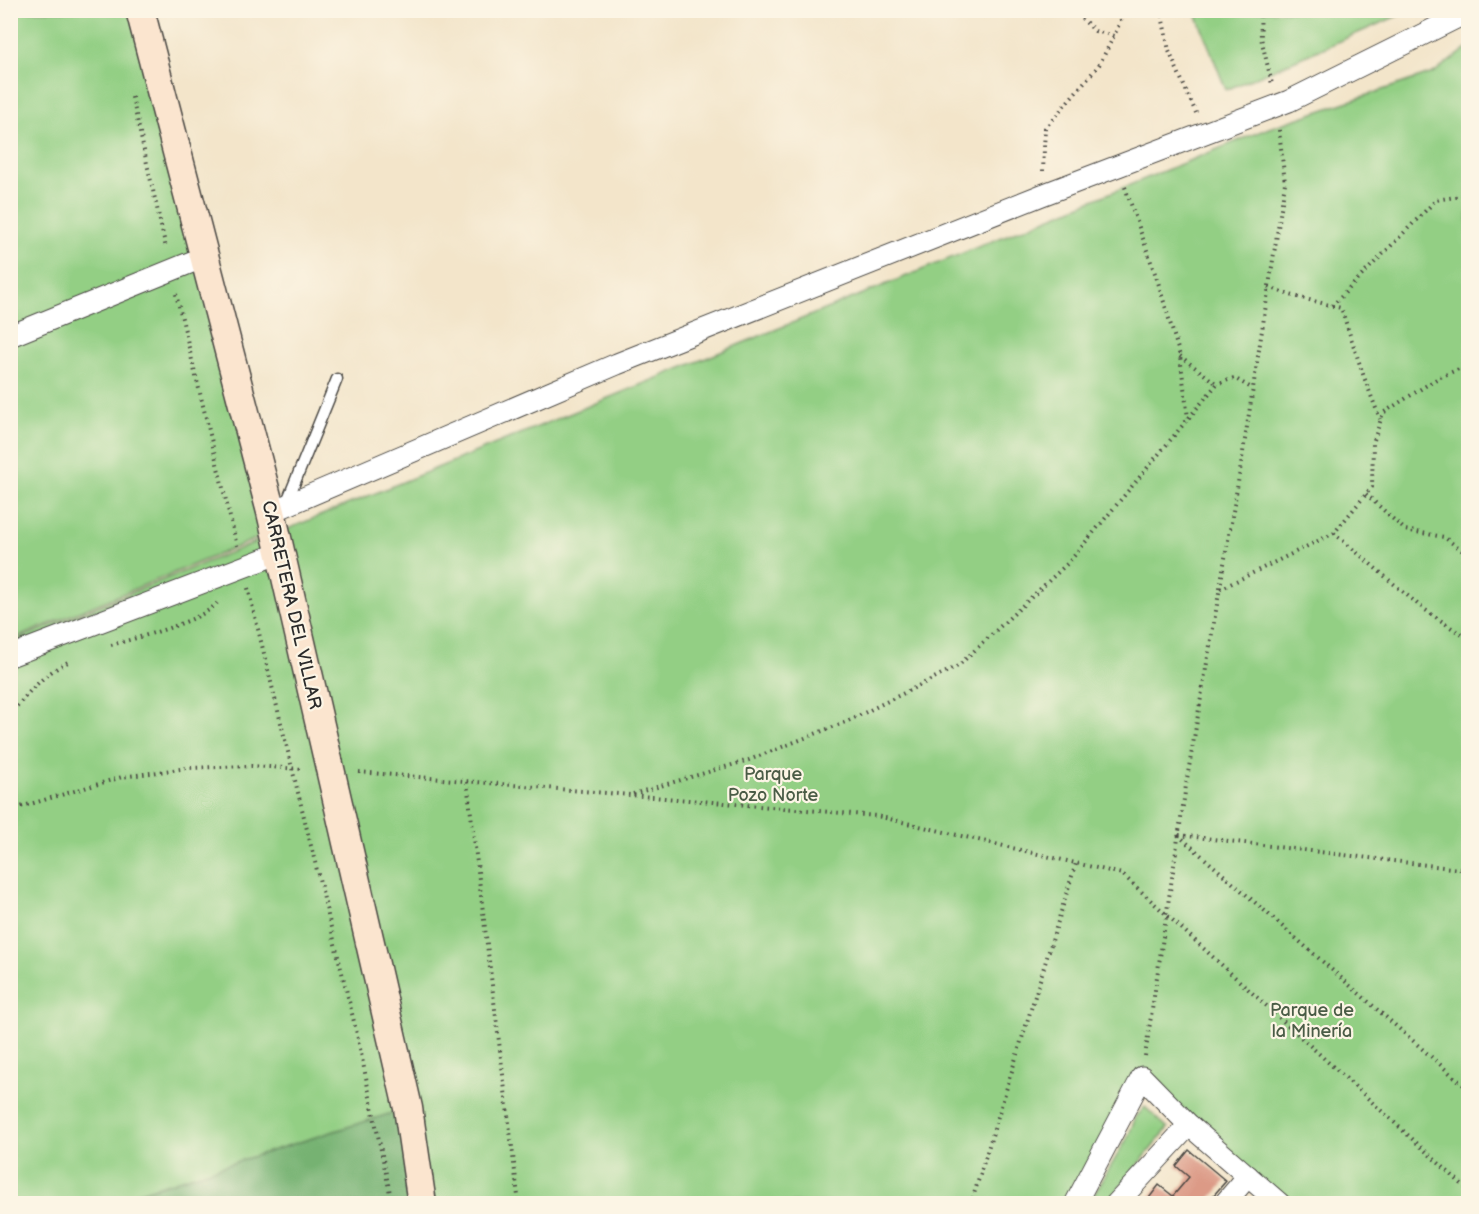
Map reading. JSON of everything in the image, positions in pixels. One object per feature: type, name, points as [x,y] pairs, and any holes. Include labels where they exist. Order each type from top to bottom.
[{"type":"street","name":"CARRETERA DEL VILLAR","points":[[140,10],[204,257],[278,509],[280,553],[408,1108],[423,1203]]},
{"type":"street","points":[[278,509],[617,364],[1042,195],[1277,106],[1468,12]]},
{"type":"street","points":[[10,336],[204,257]]},
{"type":"street","points":[[10,656],[280,553]]},
{"type":"street","points":[[1075,1203],[1142,1077],[1189,1125],[1280,1203]]},
{"type":"street","points":[[1116,1203],[1189,1125]]},
{"type":"street","points":[[1224,1203],[1248,1176]]},
{"type":"lane","points":[[278,509],[337,379]]},
{"type":"path","points":[[1073,10],[1095,31],[1114,36]]},
{"type":"path","points":[[1042,195],[1045,128],[1099,65],[1125,10]]},
{"type":"path","points":[[1161,10],[1169,51],[1204,134]]},
{"type":"path","points":[[1142,1077],[1178,835],[1285,183],[1277,106],[1261,38],[1260,10]]},
{"type":"path","points":[[130,90],[171,270],[357,1034],[392,1203]]},
{"type":"path","points":[[1118,166],[1158,282],[1180,356],[1188,418]]},
{"type":"path","points":[[1332,306],[1436,200],[1468,195]]},
{"type":"path","points":[[1269,286],[1290,295],[1341,308],[1381,420]]},
{"type":"path","points":[[1180,356],[1217,384]]},
{"type":"path","points":[[1220,589],[1334,533],[1372,487],[1373,443],[1383,413],[1438,378],[1468,364]]},
{"type":"path","points":[[629,795],[760,756],[848,721],[958,666],[1069,562],[1217,384],[1234,378],[1253,389]]},
{"type":"path","points":[[1366,494],[1405,530],[1444,537],[1468,555]]},
{"type":"path","points":[[1334,533],[1420,607],[1468,639]]},
{"type":"path","points":[[107,646],[179,624],[213,608],[243,567]]},
{"type":"path","points":[[10,716],[26,694],[53,669],[78,657]]},
{"type":"path","points":[[10,810],[122,777],[187,768],[251,765],[877,816],[1122,874],[1466,1188],[1468,1185]]},
{"type":"path","points":[[466,781],[519,1203]]},
{"type":"path","points":[[1178,835],[1468,870]]},
{"type":"path","points":[[1178,835],[1468,1089]]},
{"type":"path","points":[[971,1203],[1076,863]]},
{"type":"green space","points":[[11,11],[140,11],[275,531],[11,640]]},
{"type":"green space","points":[[1195,11],[1409,11],[1226,90]]},
{"type":"green space","name":"Parque Pozo Norte","points":[[1468,48],[1468,1203],[1284,1203],[1142,1078],[1075,1203],[11,1204],[11,642],[1269,128],[1433,73]]},
{"type":"green space","points":[[1145,1107],[1168,1128],[1107,1203],[1088,1204],[1127,1139],[1136,1117]]},
{"type":"green space","points":[[408,1108],[422,1204],[102,1204]]},
{"type":"building","points":[[1189,1150],[1226,1181],[1206,1204],[1153,1204],[1154,1202],[1149,1198],[1159,1185],[1173,1196],[1189,1177],[1176,1166]]},
{"type":"park label","name":"Parque de la Minería","points":[[1312,1020]]}]
